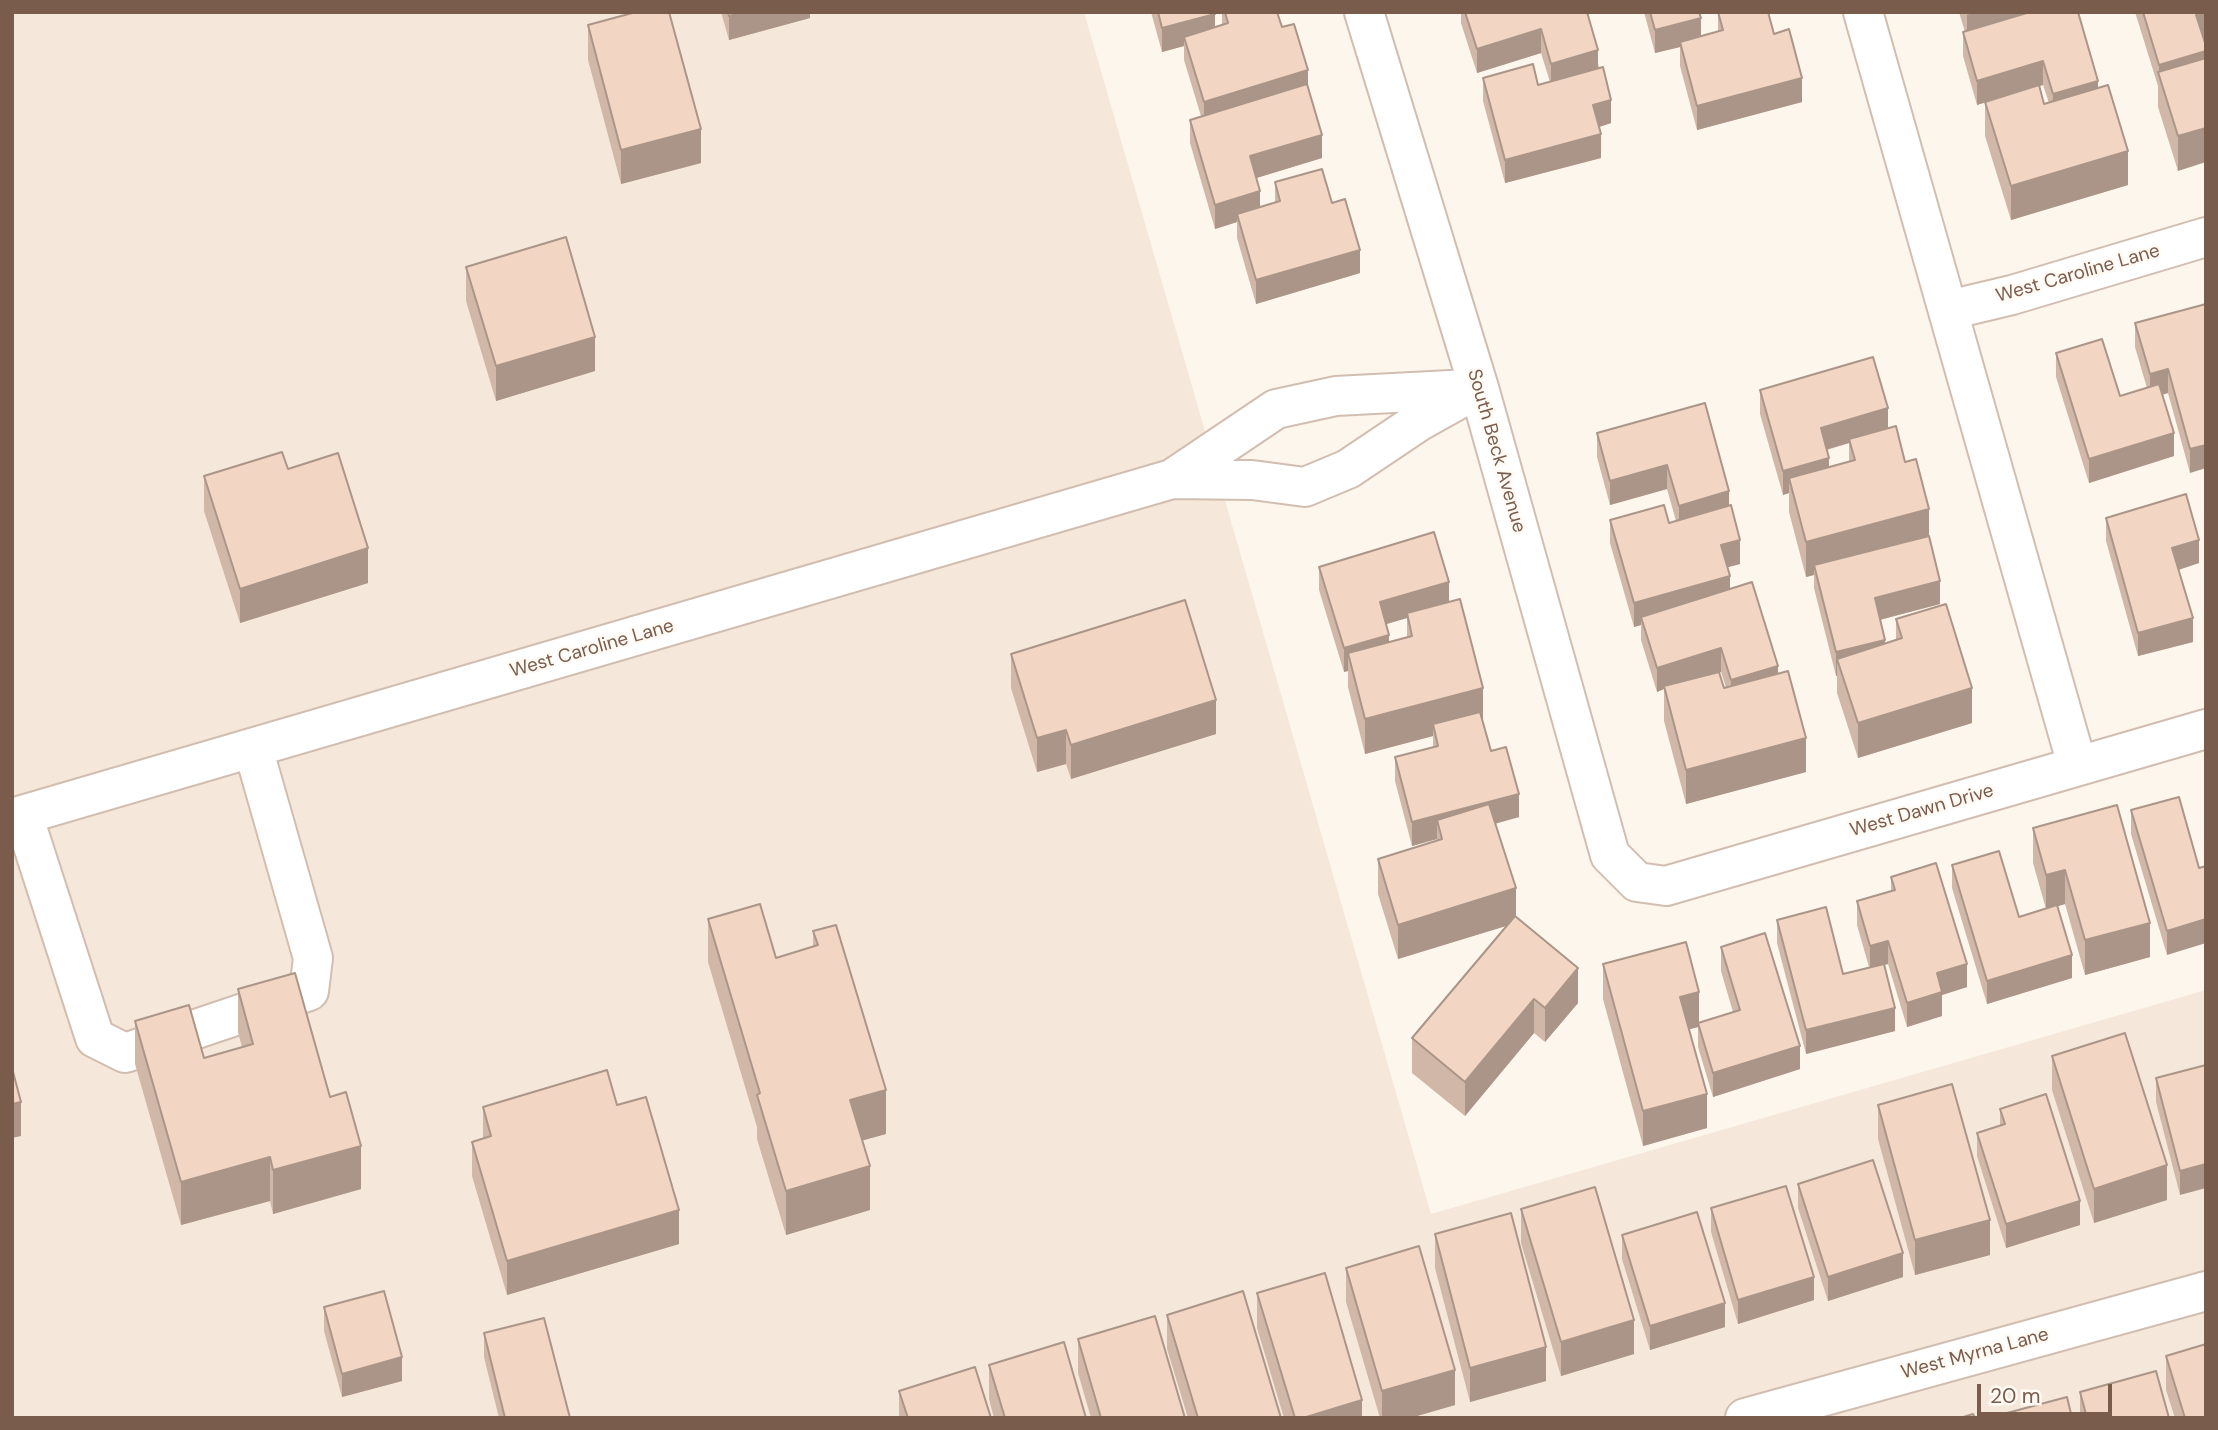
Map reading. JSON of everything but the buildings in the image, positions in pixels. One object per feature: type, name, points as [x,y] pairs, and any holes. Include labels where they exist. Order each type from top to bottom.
[{"type":"street","name":"South Beck Avenue","points":[[1364,12],[1479,388],[1610,855],[1637,882]]},
{"type":"street","points":[[1863,12],[2077,765]]},
{"type":"street","name":"West Caroline Lane","points":[[1949,310],[2012,295],[2206,237]]},
{"type":"street","name":"West Caroline Lane","points":[[1172,479],[1276,409],[1336,396],[1479,388]]},
{"type":"street","name":"West Caroline Lane","points":[[18,817],[1172,479],[1252,480],[1305,487],[1348,469],[1418,422],[1479,388]]},
{"type":"street","name":"West Dawn Drive","points":[[1637,882],[1666,886],[2206,729]]},
{"type":"street","points":[[18,817],[95,1038],[125,1053],[309,991],[313,958],[253,748]]},
{"type":"street","name":"West Myrna Lane","points":[[1745,1418],[2206,1291]]},
{"type":"shaded area","points":[[12,12],[1084,12],[1431,1214],[2206,990],[2206,1418],[12,1418]]}]
